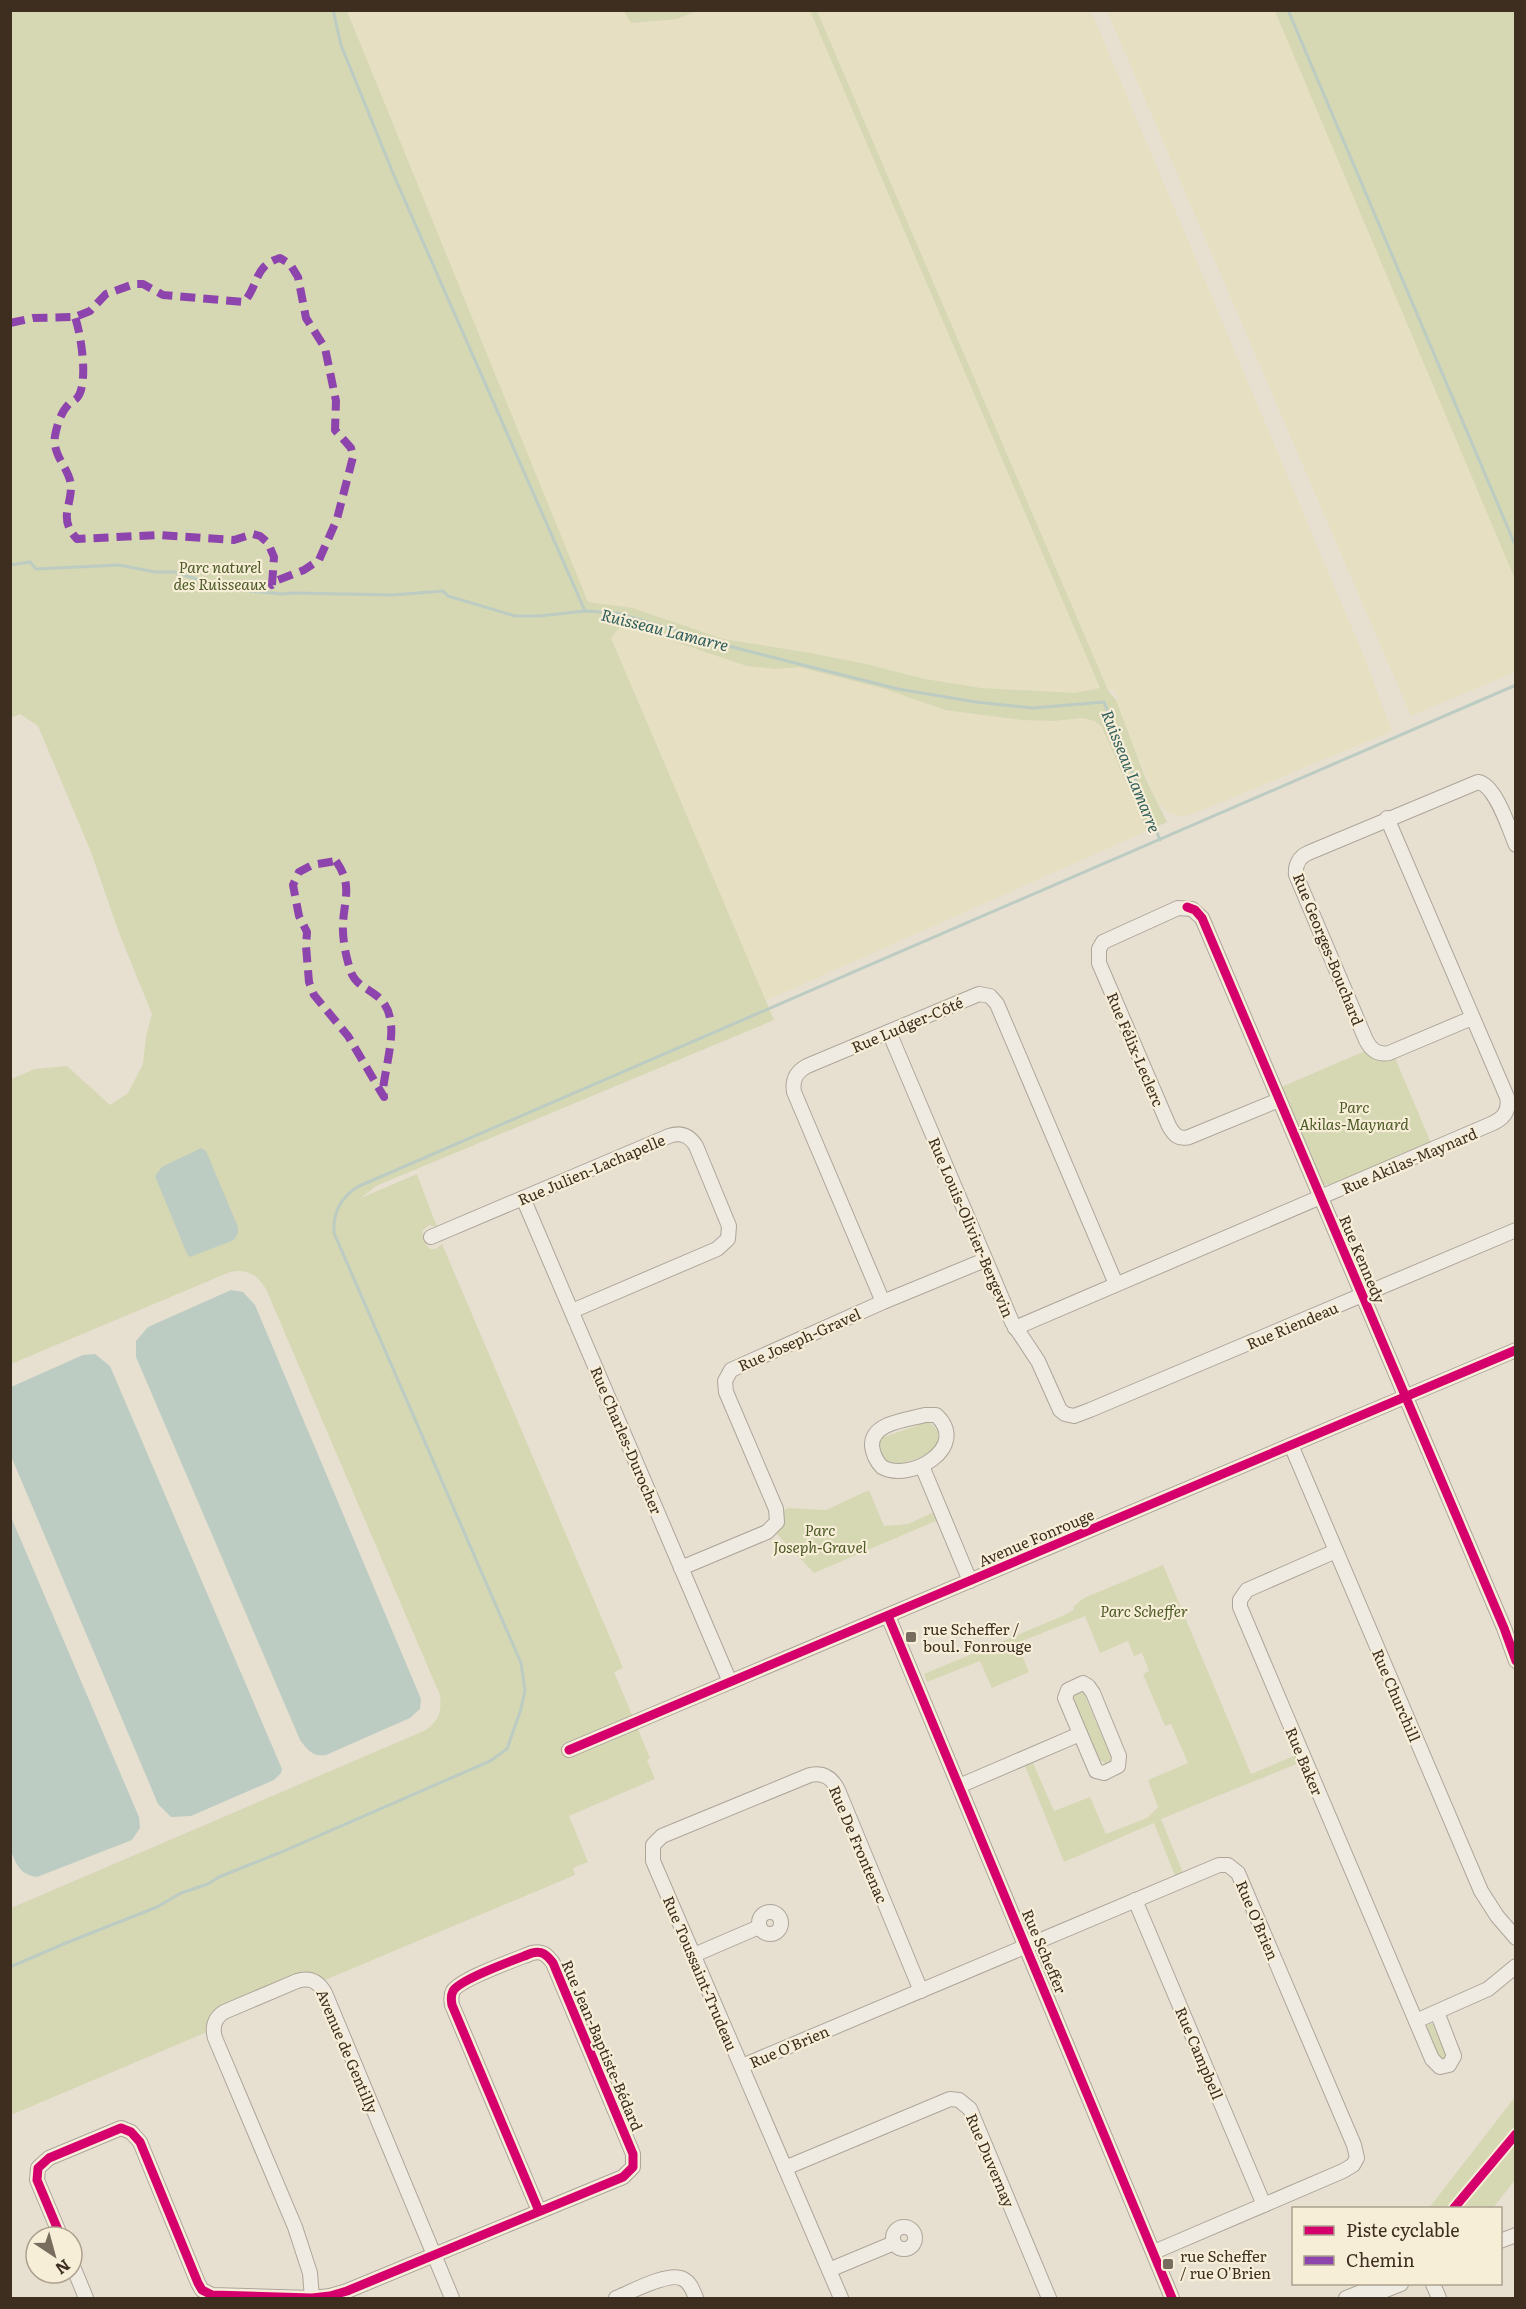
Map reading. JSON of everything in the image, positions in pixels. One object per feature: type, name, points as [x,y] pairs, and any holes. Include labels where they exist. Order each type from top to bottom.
[{"type":"street","name":"Rue Georges-Bouchard","points":[[1472,1018],[1384,1054],[1370,1048],[1296,875],[1296,867],[1304,855],[1474,783],[1485,784],[1493,793],[1515,845]]},
{"type":"street","name":"Rue Akilas-Maynard","points":[[1015,1328],[1491,1125],[1504,1115],[1508,1105],[1507,1097],[1388,818]]},
{"type":"street","name":"Rue Félix-Leclerc","points":[[1187,907],[1174,909],[1111,937],[1101,945],[1098,954],[1099,963],[1169,1126],[1177,1137],[1189,1137],[1279,1100]]},
{"type":"street","name":"Rue Kennedy","points":[[1187,907],[1196,910],[1202,918],[1515,1651]]},
{"type":"street","name":"Rue Ludger-Côté","points":[[884,1302],[793,1086],[796,1076],[803,1068],[972,996],[987,995],[995,1001],[1116,1284]]},
{"type":"street","name":"Rue Louis-Olivier-Bergevin","points":[[889,1032],[1015,1328],[1038,1361],[1058,1408],[1068,1415]]},
{"type":"street","name":"Rue Julien-Lachapelle","points":[[431,1237],[673,1134],[687,1136],[696,1146],[729,1226],[730,1233],[726,1242],[713,1251],[573,1311]]},
{"type":"street","name":"Rue Charles-Durocher","points":[[523,1198],[729,1682]]},
{"type":"street","name":"Rue Riendeau","points":[[1068,1415],[1077,1415],[1090,1410],[1515,1230]]},
{"type":"street","name":"Rue Joseph-Gravel","points":[[681,1568],[762,1534],[777,1522],[776,1509],[726,1392],[725,1381],[728,1373],[741,1364],[985,1260]]},
{"type":"street","name":"Avenue Fonrouge","points":[[568,1750],[1515,1350]]},
{"type":"street","points":[[925,1415],[936,1415],[945,1429],[945,1444],[938,1455],[922,1466],[894,1470],[882,1467],[876,1460],[873,1450],[876,1432],[887,1425],[925,1415]]},
{"type":"street","name":"Rue Churchill","points":[[1291,1444],[1481,1891],[1515,1938]]},
{"type":"street","points":[[922,1466],[970,1581]]},
{"type":"street","name":"Rue Baker","points":[[1336,1551],[1247,1590],[1239,1604],[1434,2063],[1440,2067],[1449,2065],[1454,2056],[1437,2012]]},
{"type":"street","name":"Rue Scheffer","points":[[888,1616],[1172,2298]]},
{"type":"street","name":"Rue Kennedy","points":[[1504,1629],[1515,1661]]},
{"type":"street","points":[[1083,1683],[1093,1694],[1119,1756],[1118,1766],[1104,1773],[1098,1773],[1080,1734],[1065,1695],[1071,1688],[1083,1683]]},
{"type":"street","points":[[959,1786],[1080,1734]]},
{"type":"street","name":"Rue De Frontenac","points":[[653,1845],[662,1836],[810,1775],[827,1776],[838,1790],[921,1991]]},
{"type":"street","name":"Rue Toussaint-Trudeau","points":[[653,1845],[653,1861],[842,2298]]},
{"type":"street","name":"Rue O'Brien","points":[[741,2066],[1219,1865],[1228,1865],[1236,1870],[1354,2145],[1357,2158],[1348,2168],[1154,2252]]},
{"type":"street","name":"Rue Campbell","points":[[1135,1900],[1264,2205]]},
{"type":"street","points":[[694,1954],[759,1927]]},
{"type":"street","name":"Rue Jean-Baptiste-Bédard","points":[[56,2225],[37,2180],[38,2168],[49,2158],[124,2128],[140,2142],[202,2290],[216,2295],[312,2298],[339,2294],[434,2255],[623,2176],[633,2167],[634,2158],[553,1963],[546,1954],[536,1952],[464,1981],[454,1990],[451,1997],[539,2211]]},
{"type":"street","points":[[1416,2021],[1488,1989],[1515,1966]]},
{"type":"street","name":"Avenue de Gentilly","points":[[312,2298],[310,2273],[296,2227],[215,2038],[214,2029],[216,2020],[224,2012],[297,1981],[307,1979],[320,1985],[324,1993],[452,2298]]},
{"type":"street","name":"Rue Duvernay","points":[[785,2168],[950,2099],[963,2102],[970,2109],[1049,2298]]},
{"type":"street","points":[[829,2270],[894,2243]]},
{"type":"street","points":[[616,2298],[674,2276],[688,2283],[696,2298]]},
{"type":"street","points":[[1346,2298],[1376,2285]]},
{"type":"street","points":[[1365,2298],[1396,2285]]},
{"type":"shaded area","points":[[624,10],[631,23],[677,19],[697,11],[810,11],[1100,688],[1075,693],[981,688],[925,679],[866,664],[723,639],[633,608],[587,603],[347,11]]},
{"type":"shaded area","points":[[817,11],[1091,11],[1363,654],[1392,731],[1193,814],[1181,817],[1168,812],[1158,803],[1127,733],[1116,700],[1118,697],[1114,690],[1108,690]]},
{"type":"shaded area","points":[[1107,11],[1278,11],[1515,577],[1515,672],[1411,716]]},
{"type":"shaded area","points":[[622,623],[747,666],[775,669],[799,667],[886,689],[945,710],[1022,720],[1054,721],[1084,718],[1095,721],[1102,727],[1147,831],[765,1001],[611,638]]},
{"type":"shaded area","points":[[201,1148],[206,1151],[238,1227],[238,1233],[234,1240],[190,1257],[155,1176],[162,1167]]},
{"type":"shaded area","points":[[231,1290],[243,1292],[255,1305],[421,1699],[420,1709],[410,1718],[326,1755],[314,1754],[300,1740],[136,1357],[136,1341],[148,1327]]},
{"type":"shaded area","points":[[95,1354],[110,1366],[282,1769],[274,1780],[191,1816],[171,1817],[158,1804],[11,1456],[11,1387],[83,1355]]},
{"type":"shaded area","points":[[11,1517],[139,1817],[140,1828],[132,1840],[37,1877],[27,1874],[20,1868],[11,1851]]},
{"type":"green space","name":"Parc naturel des Ruisseaux","points":[[11,11],[347,11],[588,602],[633,608],[723,639],[866,664],[925,679],[981,688],[1075,693],[1100,688],[810,11],[817,11],[1108,690],[1116,700],[1145,777],[1167,822],[1147,831],[1102,727],[1095,721],[1083,718],[1054,721],[1022,720],[945,710],[885,689],[799,667],[775,669],[747,666],[622,624],[611,638],[774,1020],[376,1186],[361,1198],[417,1174],[437,1227],[429,1225],[422,1231],[425,1243],[430,1249],[436,1249],[442,1244],[623,1668],[614,1672],[650,1758],[647,1760],[655,1779],[569,1816],[588,1862],[573,1868],[575,1875],[325,1980],[314,1974],[297,1974],[221,2005],[210,2016],[207,2032],[11,2115],[11,1908],[426,1730],[437,1719],[441,1700],[266,1289],[255,1276],[242,1271],[230,1272],[11,1364],[11,1079],[35,1069],[67,1066],[110,1105],[128,1093],[143,1064],[146,1036],[152,1014],[119,933],[91,852],[38,726],[20,714],[11,718]]},
{"type":"green space","points":[[624,11],[697,11],[677,19],[631,23]]},
{"type":"green space","points":[[1275,11],[1515,11],[1515,579]]},
{"type":"green space","name":"Parc Akilas-Maynard","points":[[1365,1051],[1395,1058],[1431,1143],[1335,1184],[1323,1185],[1320,1183],[1279,1088]]},
{"type":"green space","points":[[930,1423],[938,1432],[939,1440],[936,1447],[928,1453],[897,1464],[889,1464],[880,1456],[877,1442],[881,1438]]},
{"type":"green space","name":"Parc Joseph-Gravel","points":[[869,1490],[884,1526],[908,1524],[934,1512],[938,1520],[814,1573],[776,1533],[783,1522],[783,1510],[789,1508],[826,1510]]},
{"type":"green space","name":"Parc Scheffer","points":[[1163,1565],[1251,1774],[1296,1755],[1299,1763],[1161,1819],[1183,1873],[1175,1876],[1154,1823],[1064,1862],[1025,1766],[1033,1763],[1054,1811],[1090,1797],[1106,1834],[1147,1818],[1158,1807],[1148,1780],[1188,1763],[1171,1724],[1165,1726],[1143,1674],[1149,1671],[1142,1653],[1134,1656],[1128,1641],[1100,1653],[1085,1616],[1017,1643],[1029,1672],[992,1688],[980,1661],[927,1682],[924,1674],[1058,1618],[1074,1610],[1073,1607],[1084,1598]]},
{"type":"green space","points":[[1075,1693],[1084,1694],[1110,1754],[1111,1760],[1106,1764],[1099,1759],[1073,1700]]},
{"type":"green space","points":[[1429,2023],[1435,2025],[1447,2053],[1445,2058],[1439,2057],[1427,2027]]},
{"type":"green space","points":[[1515,2097],[1515,2180],[1494,2207],[1430,2207]]},
{"type":"waterway","points":[[333,10],[341,45],[395,178],[585,611]]},
{"type":"waterway","points":[[1288,10],[1516,547]]},
{"type":"waterway","name":"Ruisseau Lamarre","points":[[10,565],[30,562],[36,569],[119,565],[155,572],[174,572],[206,582],[230,584],[250,591],[282,594],[393,595],[443,591],[448,596],[515,616],[585,611],[617,613],[728,646],[898,689],[976,702],[1033,708],[1104,702],[1160,840]]},
{"type":"waterway","points":[[10,1967],[157,1907],[181,1893],[208,1884],[219,1877],[490,1761],[507,1749],[525,1690],[521,1663],[334,1233],[336,1212],[351,1192],[357,1187],[1516,685]]},
{"type":"marked path","points":[[10,323],[33,318],[75,317],[90,311],[106,294],[134,284],[143,284],[163,295],[244,302],[266,265],[280,258],[290,264],[298,277],[306,318],[325,348],[336,401],[335,430],[351,448],[353,457],[337,519],[319,560],[272,585],[274,557],[268,543],[260,536],[253,534],[234,540],[159,535],[77,539],[68,526],[67,520],[70,481],[55,443],[60,418],[67,406],[77,398],[83,382],[80,335],[75,317]]},
{"type":"marked path","points":[[336,861],[346,884],[343,935],[351,972],[360,984],[385,1004],[389,1013],[391,1032],[383,1089],[384,1097],[348,1036],[314,995],[309,982],[307,932],[299,916],[293,885],[299,872],[312,865],[336,861]]},
{"type":"cycle path","points":[[1187,907],[1195,910],[1202,918],[1516,1661]]},
{"type":"cycle path","points":[[569,1750],[1516,1350]]},
{"type":"cycle path","points":[[888,1616],[1172,2298]]},
{"type":"cycle path","points":[[56,2225],[37,2180],[38,2168],[49,2158],[121,2128],[131,2132],[140,2142],[202,2290],[212,2295],[312,2298],[347,2291],[623,2177],[633,2167],[633,2154],[553,1963],[539,1952],[477,1975],[458,1986],[453,1991],[451,1999],[539,2211]]},
{"type":"cycle path","points":[[1455,2207],[1516,2134]]},
{"type":"place","name":"rue Scheffer / boul. Fonrouge","points":[[911,1637]]},
{"type":"place","name":"rue Scheffer / rue O'Brien","points":[[1168,2264]]}]
